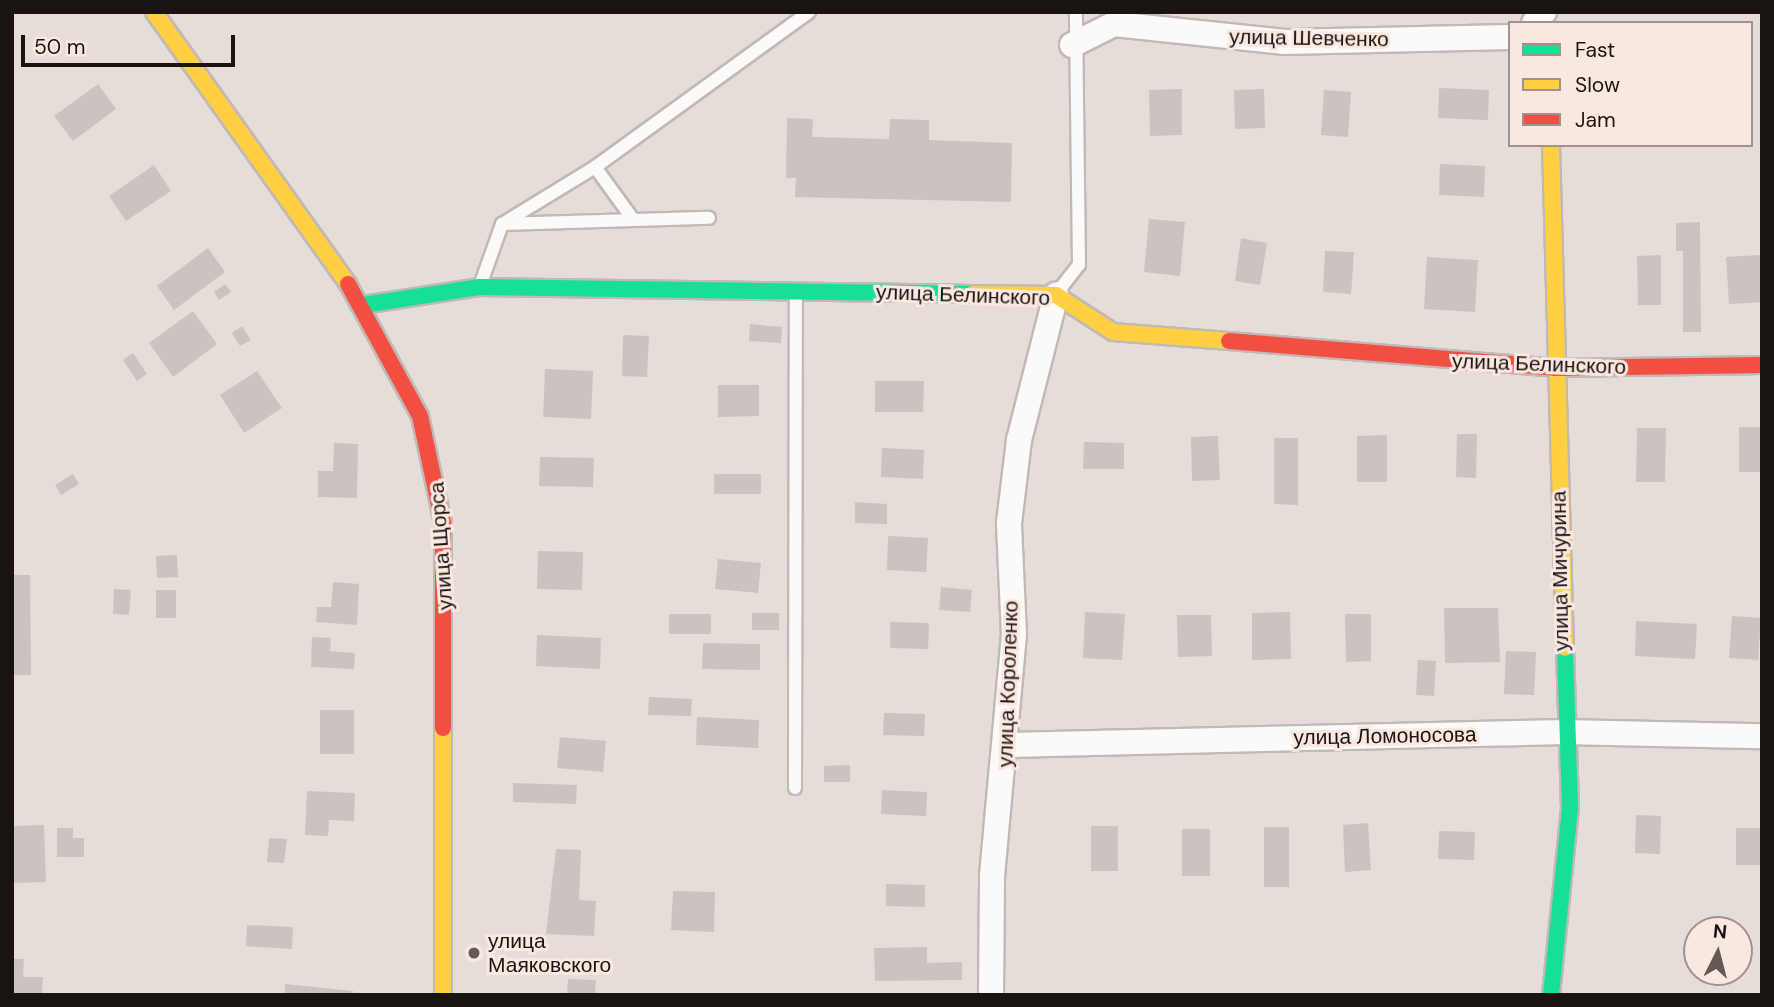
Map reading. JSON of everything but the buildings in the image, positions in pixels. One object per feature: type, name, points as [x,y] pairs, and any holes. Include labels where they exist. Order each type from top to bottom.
[{"type":"street","name":"улица Щорса","points":[[154,12],[363,305],[420,416],[443,523],[443,995]]},
{"type":"street","name":"улица Шевченко","points":[[1072,45],[1114,24],[1285,42],[1508,37]]},
{"type":"street","name":"улица Мичурина","points":[[1550,995],[1570,807],[1564,732],[1551,147]]},
{"type":"street","name":"улица Белинского","points":[[363,305],[479,287],[1056,295],[1113,332],[1555,368],[1762,365]]},
{"type":"street","name":"улица Короленко","points":[[991,995],[992,876],[1008,745],[1014,635],[1009,523],[1019,440],[1056,295]]},
{"type":"street","name":"улица Ломоносова","points":[[1008,745],[1564,732],[1762,736]]},
{"type":"lane","points":[[479,287],[502,223],[595,167],[808,12]]},
{"type":"lane","points":[[1056,295],[1079,265],[1072,45],[1076,12]]},
{"type":"lane","points":[[595,167],[632,218]]},
{"type":"lane","points":[[502,223],[709,218]]},
{"type":"lane","points":[[795,788],[796,291]]},
{"type":"traffic: fast","points":[[363,305],[479,287],[973,294]]},
{"type":"traffic: fast","points":[[1551,995],[1570,807],[1565,648]]},
{"type":"traffic: slow","points":[[154,12],[348,284]]},
{"type":"traffic: slow","points":[[1551,147],[1565,648]]},
{"type":"traffic: slow","points":[[973,294],[1056,295],[1113,332],[1229,341]]},
{"type":"traffic: slow","points":[[443,728],[443,995]]},
{"type":"traffic: jam","points":[[348,284],[420,416],[443,523],[443,728]]},
{"type":"traffic: jam","points":[[1229,341],[1555,368],[1762,365]]},
{"type":"place","name":"улица Маяковского","points":[[474,953]]}]
